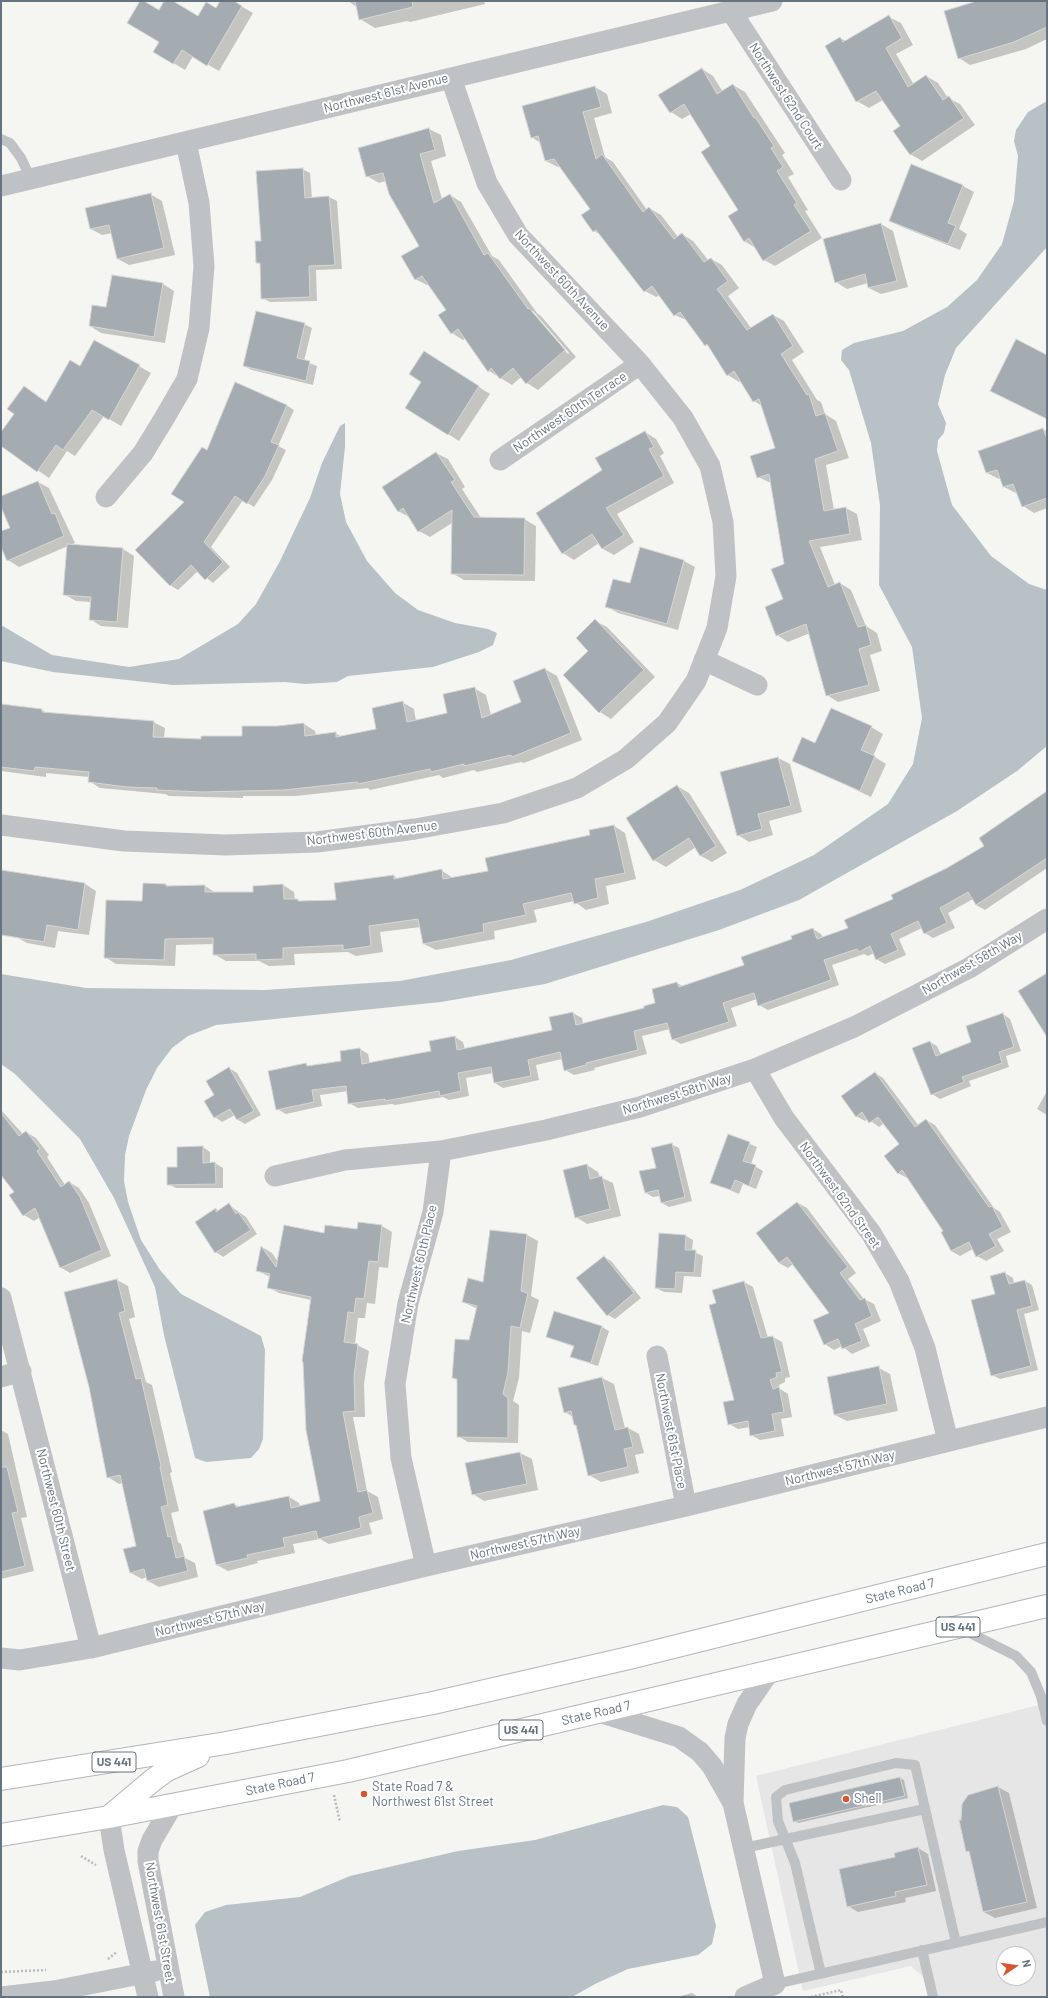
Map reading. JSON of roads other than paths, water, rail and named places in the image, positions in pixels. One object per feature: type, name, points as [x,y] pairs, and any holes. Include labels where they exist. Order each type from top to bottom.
[{"type":"main road","name":"State Road 7","points":[[1,1779],[226,1743],[433,1702],[629,1658],[1047,1554]]},
{"type":"main road","name":"State Road 7","points":[[1,1835],[172,1806],[329,1774],[1047,1606]]},
{"type":"main road","points":[[109,1817],[134,1794],[167,1770],[226,1743]]},
{"type":"street","name":"Northwest 61st Avenue","points":[[1,186],[772,1]]},
{"type":"street","name":"Northwest 62nd Court","points":[[731,12],[841,180]]},
{"type":"street","name":"Northwest 60th Avenue","points":[[1,825],[124,841],[226,845],[317,842],[415,829],[503,813],[577,788],[626,759],[667,723],[696,681],[717,628],[726,576],[723,522],[710,466],[683,418],[640,364],[518,235],[487,183],[452,78]]},
{"type":"street","points":[[106,497],[143,453],[169,411],[186,379],[199,328],[204,266],[199,203],[186,142]]},
{"type":"street","name":"Northwest 60th Terrace","points":[[500,460],[640,364]]},
{"type":"street","points":[[704,660],[757,685]]},
{"type":"street","name":"Northwest 58th Way","points":[[275,1176],[345,1160],[441,1151],[546,1130],[640,1107],[755,1069],[854,1027],[969,968],[1047,919]]},
{"type":"street","name":"Northwest 62nd Street","points":[[755,1069],[784,1118],[871,1233],[899,1281],[925,1348],[948,1441]]},
{"type":"street","name":"Northwest 60th Place","points":[[426,1566],[401,1458],[395,1384],[408,1303],[433,1212],[441,1151]]},
{"type":"street","name":"Northwest 60th Street","points":[[1,1298],[11,1374],[91,1648]]},
{"type":"street","name":"Northwest 61st Place","points":[[657,1356],[686,1506]]},
{"type":"street","name":"Northwest 57th Way","points":[[1,1658],[20,1660],[91,1648],[426,1566],[686,1506],[1047,1417]]},
{"type":"street","points":[[745,1997],[775,1984],[734,1803],[734,1754],[738,1724],[748,1704],[770,1672]]},
{"type":"street","points":[[599,1712],[679,1737],[700,1752],[712,1766],[734,1803]]},
{"type":"street","name":"Northwest 61st Street","points":[[172,1806],[152,1840],[148,1851],[148,1861],[167,1968],[174,1997]]},
{"type":"street","name":"Northwest 61st Street","points":[[109,1817],[114,1850],[148,1997]]},
{"type":"street","points":[[1,1997],[54,1991],[167,1968]]},
{"type":"lane","points":[[1,139],[10,143],[21,158],[30,179]]},
{"type":"lane","points":[[958,1627],[1016,1656],[1031,1672],[1041,1696],[1047,1722]]},
{"type":"lane","points":[[821,1974],[795,1863],[778,1821],[776,1797],[785,1790],[896,1763],[915,1765],[956,1943]]},
{"type":"lane","points":[[744,1848],[925,1809]]},
{"type":"lane","points":[[775,1984],[1047,1922]]},
{"type":"lane","points":[[922,1950],[933,1997]]},
{"type":"place","name":"State Road 7 & Northwest 61st Street","points":[[364,1794]]},
{"type":"place","name":"Shell","points":[[846,1799]]}]
